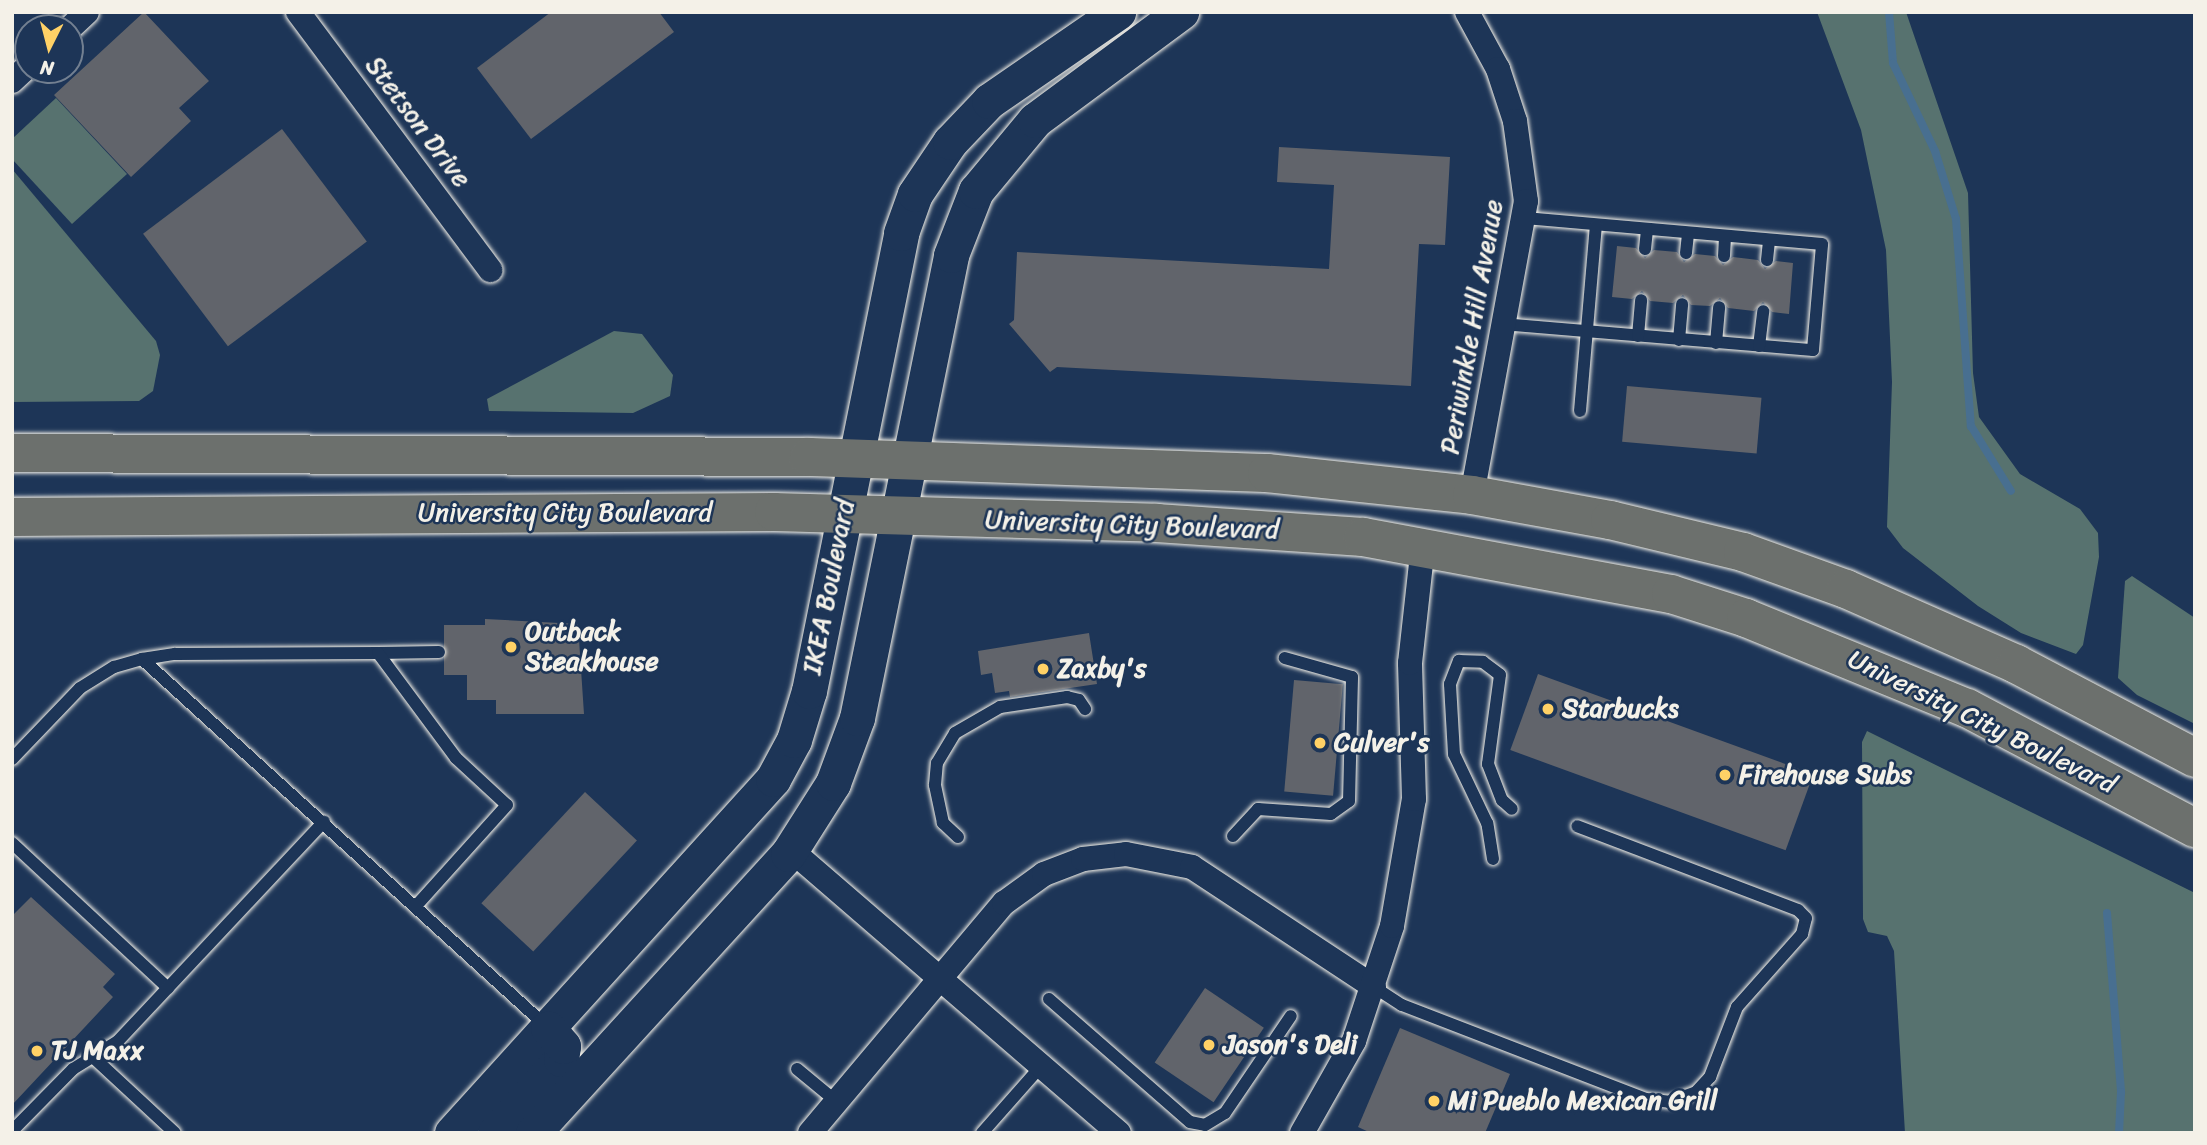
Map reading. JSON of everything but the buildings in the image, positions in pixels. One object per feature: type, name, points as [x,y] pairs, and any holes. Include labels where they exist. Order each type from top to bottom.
[{"type":"main road","points":[[12,453],[855,458],[1267,473],[1472,495],[1598,517],[1743,552],[1846,589],[2016,664],[2195,758]]},
{"type":"main road","name":"University City Boulevard","points":[[12,517],[842,514],[1258,528],[1423,546],[1671,594],[1797,637],[1967,708],[2195,828]]},
{"type":"street","name":"Stetson Drive","points":[[298,12],[490,270]]},
{"type":"street","name":"IKEA Boulevard","points":[[452,1133],[750,810],[778,772],[809,691],[842,514],[901,233],[915,194],[950,142],[989,101],[1118,12]]},
{"type":"street","name":"IKEA Boulevard","points":[[533,1133],[791,850],[822,804],[851,739],[911,460],[951,255],[976,191],[1035,120],[1181,12]]},
{"type":"street","name":"Periwinkle Hill Avenue","points":[[1467,12],[1498,69],[1515,121],[1525,218],[1472,495]]},
{"type":"street","points":[[1301,1133],[1332,1085],[1374,987],[1392,926],[1413,799],[1410,663],[1423,546]]},
{"type":"street","points":[[791,850],[1043,1064],[1119,1133]]},
{"type":"street","points":[[810,1133],[1023,886],[1062,865],[1126,853],[1173,860],[1214,878],[1374,987]]},
{"type":"street","points":[[495,1133],[561,1059],[563,1046],[548,1028]]},
{"type":"lane","points":[[1503,324],[1813,350],[1822,244],[1525,218]]},
{"type":"lane","points":[[1580,411],[1596,226]]},
{"type":"lane","points":[[1645,249],[1647,230]]},
{"type":"lane","points":[[1686,253],[1688,233]]},
{"type":"lane","points":[[1724,256],[1725,236]]},
{"type":"lane","points":[[1767,260],[1769,240]]},
{"type":"lane","points":[[1638,336],[1641,300]]},
{"type":"lane","points":[[1679,340],[1682,304]]},
{"type":"lane","points":[[1716,343],[1719,307]]},
{"type":"lane","points":[[1759,345],[1763,311]]},
{"type":"lane","points":[[12,759],[80,688],[114,667],[142,659],[175,654],[439,652]]},
{"type":"lane","points":[[378,653],[450,751],[507,805],[417,905]]},
{"type":"lane","points":[[1233,836],[1258,809],[1331,814],[1349,801],[1352,677],[1285,657]]},
{"type":"lane","points":[[142,659],[417,905],[548,1028]]},
{"type":"lane","points":[[1493,859],[1487,823],[1454,754],[1450,676],[1459,661],[1477,660],[1500,675],[1488,764],[1502,800],[1512,808]]},
{"type":"lane","points":[[958,837],[943,823],[934,785],[937,763],[955,733],[1000,707],[1066,697],[1079,700],[1086,709]]},
{"type":"lane","points":[[12,1131],[65,1077],[118,1041],[324,822]]},
{"type":"lane","points":[[1374,987],[1402,1004],[1646,1099],[1669,1102],[1696,1092],[1710,1077],[1737,1007],[1802,934],[1806,918],[1798,910],[1577,826]]},
{"type":"lane","points":[[12,843],[168,988]]},
{"type":"lane","points":[[1049,999],[1190,1122],[1205,1125],[1225,1114],[1291,1016]]},
{"type":"lane","points":[[94,1058],[175,1133]]},
{"type":"lane","points":[[982,1133],[1043,1064]]},
{"type":"lane","points":[[797,1069],[837,1102]]},
{"type":"green space","points":[[1817,12],[1906,12],[1968,193],[1973,373],[1979,417],[2020,474],[2080,509],[2098,533],[2099,557],[2083,645],[2076,654],[2021,633],[1978,606],[1903,548],[1887,527],[1892,382],[1886,250],[1861,130]]},
{"type":"green space","points":[[56,98],[127,174],[72,224],[12,159],[12,139]]},
{"type":"green space","points":[[12,169],[156,341],[160,355],[153,391],[139,401],[12,402]]},
{"type":"green space","points":[[614,331],[642,334],[673,375],[670,396],[633,413],[489,411],[487,399]]},
{"type":"green space","points":[[2132,576],[2195,618],[2195,724],[2137,695],[2118,678],[2125,581]]},
{"type":"green space","points":[[1867,731],[2195,893],[2195,1133],[1905,1133],[1894,951],[1887,936],[1868,932],[1863,919],[1862,742]]},
{"type":"waterway","points":[[1889,12],[1893,63],[1935,151],[1956,219],[1971,426],[2011,491]]},
{"type":"waterway","points":[[2107,913],[2121,1092],[2119,1133]]},
{"type":"place","name":"Outback Steakhouse","points":[[511,647]]},
{"type":"place","name":"Zaxby's","points":[[1043,669]]},
{"type":"place","name":"Starbucks","points":[[1548,709]]},
{"type":"place","name":"Culver's","points":[[1320,743]]},
{"type":"place","name":"Firehouse Subs","points":[[1725,775]]},
{"type":"place","name":"Jason's Deli","points":[[1209,1045]]},
{"type":"place","name":"TJ Maxx","points":[[37,1051]]},
{"type":"place","name":"Mi Pueblo Mexican Grill","points":[[1434,1101]]}]
